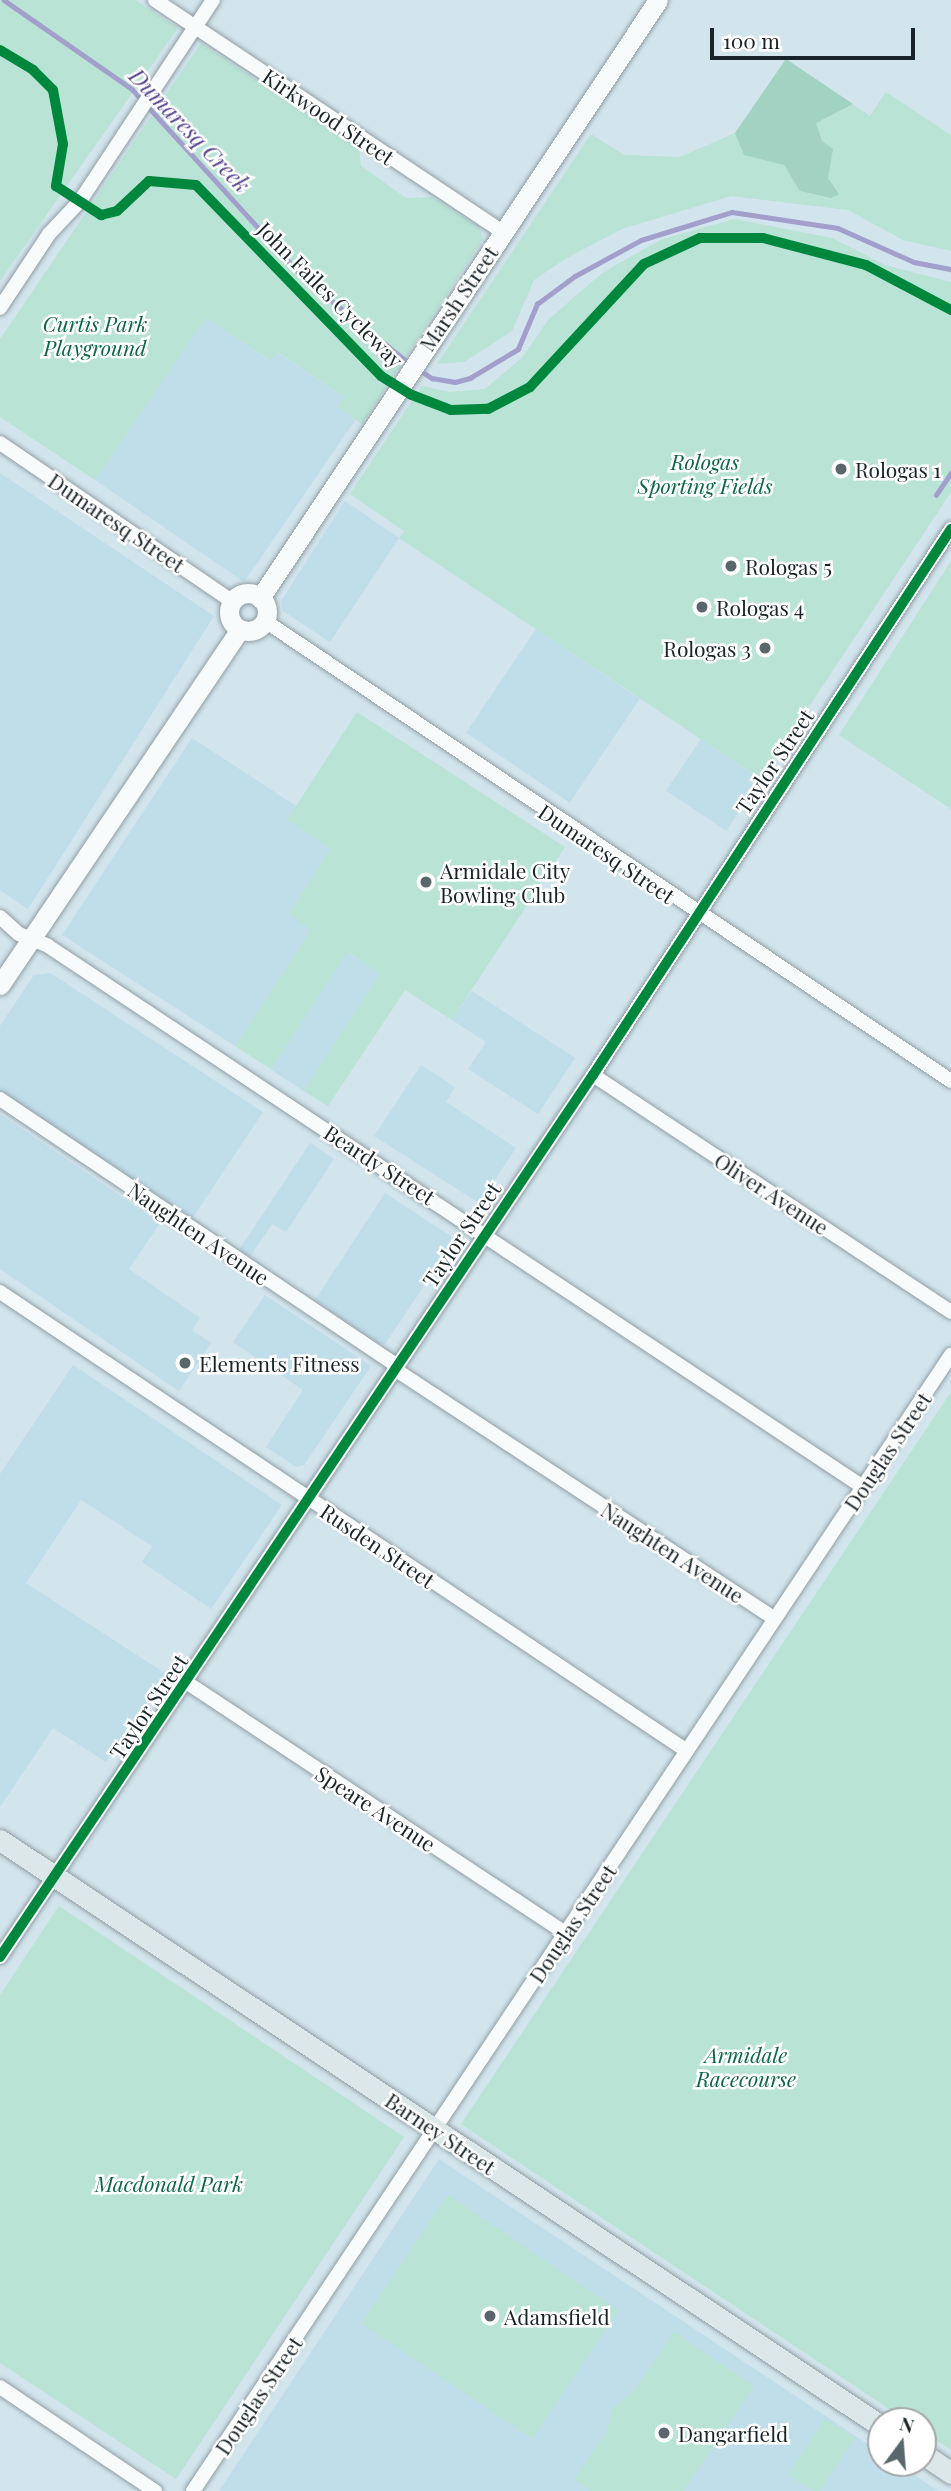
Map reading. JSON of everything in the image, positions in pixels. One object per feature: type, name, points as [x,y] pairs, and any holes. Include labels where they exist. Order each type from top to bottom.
[{"type":"main road","name":"Marsh Street","points":[[260,598],[373,424],[658,0]]},
{"type":"main road","points":[[249,593],[260,598],[267,611],[265,621],[257,629],[240,629],[230,617],[233,602],[249,593]]},
{"type":"main road","points":[[0,985],[100,835],[111,825],[144,770],[240,629]]},
{"type":"main road","name":"Barney Street","points":[[0,1840],[867,2417]]},
{"type":"street","name":"Kirkwood Street","points":[[155,0],[503,232]]},
{"type":"street","points":[[0,308],[131,124],[213,0]]},
{"type":"street","name":"Dumaresq Street","points":[[0,443],[233,602]]},
{"type":"street","name":"Taylor Street","points":[[0,1957],[397,1368],[484,1233],[593,1075],[696,912],[950,532]]},
{"type":"street","name":"Dumaresq Street","points":[[265,621],[951,1081]]},
{"type":"street","name":"Beardy Street","points":[[0,917],[484,1233],[863,1487]]},
{"type":"street","name":"Oliver Avenue","points":[[593,1075],[951,1312]]},
{"type":"street","name":"Naughten Avenue","points":[[0,1099],[397,1368],[775,1619]]},
{"type":"street","name":"Rusden Street","points":[[0,1292],[687,1751]]},
{"type":"street","name":"Douglas Street","points":[[193,2491],[951,1355]]},
{"type":"street","name":"Speare Avenue","points":[[187,1682],[565,1933]]},
{"type":"street","points":[[0,2387],[155,2491]]},
{"type":"shaded area","points":[[206,317],[270,361],[277,352],[344,397],[338,407],[356,419],[244,582],[95,480]]},
{"type":"shaded area","points":[[0,473],[214,616],[28,909],[0,890]]},
{"type":"shaded area","points":[[345,501],[399,538],[330,642],[283,611],[281,601]]},
{"type":"shaded area","points":[[536,629],[640,699],[570,803],[466,733]]},
{"type":"shaded area","points":[[192,738],[296,806],[287,820],[332,849],[289,914],[312,929],[235,1046],[62,935]]},
{"type":"shaded area","points":[[701,739],[761,779],[726,831],[666,790]]},
{"type":"shaded area","points":[[347,952],[381,974],[304,1091],[271,1069]]},
{"type":"shaded area","points":[[50,973],[263,1112],[192,1219],[0,1092],[0,1026],[34,975]]},
{"type":"shaded area","points":[[472,991],[575,1058],[538,1114],[468,1069],[486,1042],[452,1020]]},
{"type":"shaded area","points":[[421,1065],[455,1087],[446,1102],[516,1148],[479,1203],[374,1136]]},
{"type":"shaded area","points":[[0,1114],[160,1223],[129,1269],[200,1318],[192,1330],[211,1343],[179,1391],[0,1269]]},
{"type":"shaded area","points":[[310,1143],[334,1159],[286,1232],[272,1224],[250,1257],[239,1250]]},
{"type":"shaded area","points":[[385,1193],[455,1239],[385,1344],[375,1342],[315,1300]]},
{"type":"shaded area","points":[[265,1295],[371,1366],[304,1465],[296,1467],[266,1447],[303,1390],[233,1342]]},
{"type":"shaded area","points":[[73,1365],[282,1505],[211,1609],[142,1562],[152,1546],[81,1500],[26,1583],[166,1674],[106,1762],[53,1728],[0,1807],[0,1474]]},
{"type":"shaded area","points":[[439,2159],[867,2444],[867,2477],[917,2477],[938,2491],[219,2491]]},
{"type":"green space","points":[[0,0],[135,0],[178,28],[0,281]]},
{"type":"green space","name":"Curtis Park Playground","points":[[201,43],[359,149],[361,166],[406,198],[431,197],[479,227],[483,239],[362,424],[338,407],[344,397],[278,352],[271,361],[206,318],[95,480],[0,417],[0,339]]},
{"type":"green space","points":[[786,59],[870,116],[886,92],[951,135],[951,251],[903,240],[848,210],[731,196],[622,229],[565,259],[534,280],[512,331],[464,362],[437,364],[591,134],[624,155],[680,157],[735,133]]},
{"type":"green space","points":[[786,59],[853,104],[816,123],[822,141],[833,149],[828,178],[839,194],[831,198],[800,191],[784,165],[744,155],[735,133]]},
{"type":"green space","name":"Rologas Sporting Fields","points":[[734,219],[832,238],[885,265],[951,282],[951,492],[761,779],[399,538],[404,531],[350,494],[422,386],[449,392],[485,389],[522,358],[548,320],[602,273],[660,240]]},
{"type":"green space","points":[[951,561],[951,809],[839,735]]},
{"type":"green space","name":"Armidale City Bowling Club","points":[[357,712],[565,847],[452,1020],[405,990],[328,1106],[304,1091],[380,974],[348,952],[271,1069],[235,1046],[311,930],[289,914],[331,849],[287,820]]},
{"type":"green space","name":"Armidale Racecourse","points":[[951,1392],[951,2450],[937,2441],[937,2407],[886,2407],[461,2124]]},
{"type":"green space","name":"Macdonald Park","points":[[59,1906],[404,2137],[176,2479],[0,2363],[0,1995]]},
{"type":"green space","name":"Adamsfield","points":[[448,2195],[619,2310],[532,2439],[361,2324]]},
{"type":"green space","name":"Dangarfield","points":[[674,2332],[754,2386],[683,2491],[591,2491],[574,2479],[606,2432],[613,2408],[635,2389]]},
{"type":"green space","points":[[825,2419],[855,2438],[820,2491],[813,2491],[788,2475]]},
{"type":"waterway","name":"Dumaresq Creek","points":[[4,0],[132,89],[306,280],[410,364]]},
{"type":"waterway","name":"Dumaresq Creek","points":[[418,369],[432,378],[455,382],[470,378],[518,349],[537,304],[575,276],[641,240],[732,212],[838,228],[914,262],[951,269]]},
{"type":"waterway","points":[[936,495],[951,473]]},
{"type":"cycle path","name":"John Failes Cycleway","points":[[0,50],[33,70],[53,90],[63,144],[56,186],[101,215],[117,211],[149,181],[196,185],[381,376],[412,395],[451,410],[488,409],[530,387],[644,264],[700,238],[763,238],[866,265],[951,310]]},
{"type":"cycle path","points":[[0,1957],[593,1075],[951,529]]},
{"type":"place","name":"Rologas 1","points":[[841,469]]},
{"type":"place","name":"Rologas 5","points":[[731,566]]},
{"type":"place","name":"Rologas 4","points":[[702,607]]},
{"type":"place","name":"Rologas 3","points":[[765,648]]},
{"type":"place","name":"Armidale City Bowling Club","points":[[426,882]]},
{"type":"place","name":"Elements Fitness","points":[[185,1363]]},
{"type":"place","name":"Adamsfield","points":[[490,2316]]},
{"type":"place","name":"Dangarfield","points":[[664,2433]]}]
